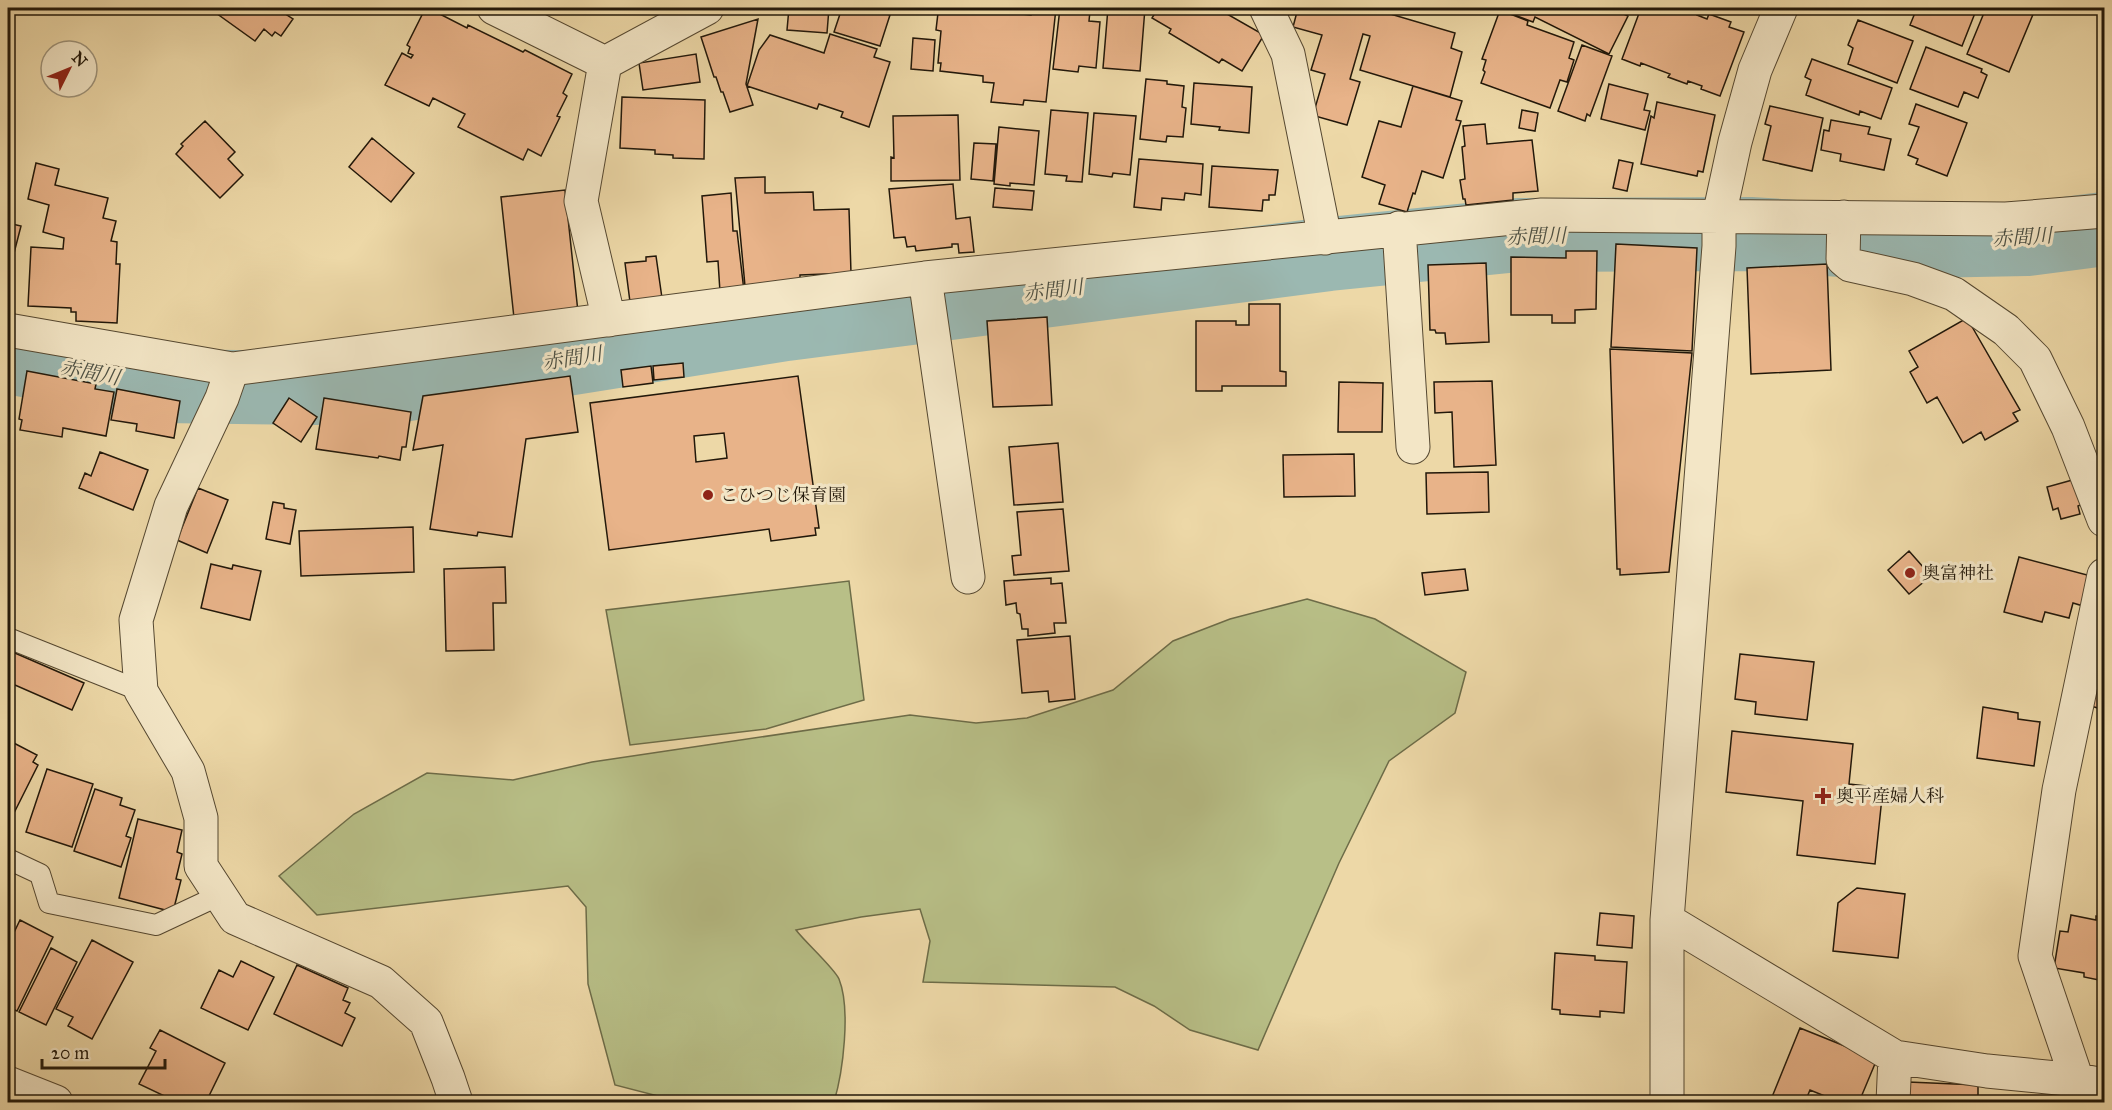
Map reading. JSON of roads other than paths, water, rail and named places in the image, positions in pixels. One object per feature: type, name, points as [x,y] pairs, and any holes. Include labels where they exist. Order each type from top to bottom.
[{"type":"street","points":[[494,8],[605,63]]},
{"type":"street","points":[[605,63],[707,8]]},
{"type":"street","points":[[1266,8],[1288,54],[1325,238]]},
{"type":"street","points":[[1667,1102],[1667,920],[1719,230],[1735,142],[1755,70],[1781,8]]},
{"type":"street","points":[[605,63],[581,201],[609,320]]},
{"type":"street","points":[[8,330],[228,382],[609,320],[927,296],[1325,238],[1400,246],[1542,214],[1719,230],[1844,217],[2006,219],[2104,211]]},
{"type":"street","points":[[1844,217],[1843,259],[1850,265],[1913,279],[1954,294],[2006,330],[2035,359],[2068,427],[2104,520]]},
{"type":"street","points":[[1400,246],[1413,447]]},
{"type":"street","points":[[927,296],[968,577]]},
{"type":"street","points":[[228,382],[171,506],[136,620],[141,691],[188,771],[201,818],[201,866],[235,918],[381,982],[426,1022],[456,1102]]},
{"type":"street","points":[[2091,1082],[2035,956],[2059,790],[2097,653],[2104,575]]},
{"type":"street","points":[[1667,920],[1895,1057],[1987,1071],[2091,1082]]},
{"type":"street","points":[[1893,1102],[1895,1057]]},
{"type":"street","points":[[8,1083],[56,1102]]},
{"type":"lane","points":[[8,638],[141,691]]},
{"type":"lane","points":[[8,859],[40,874],[49,903],[156,925],[220,895]]},
{"type":"waterway","name":"赤間川","points":[[8,357],[162,386],[314,388],[396,386],[786,324],[1329,254],[1518,235],[1750,234],[1873,242],[2027,239],[2104,229]]},
{"type":"place","name":"こひつじ保育園","points":[[708,495]]},
{"type":"place","name":"奥富神社","points":[[1910,573]]},
{"type":"place","name":"奥平産婦人科","points":[[1823,796]]}]
